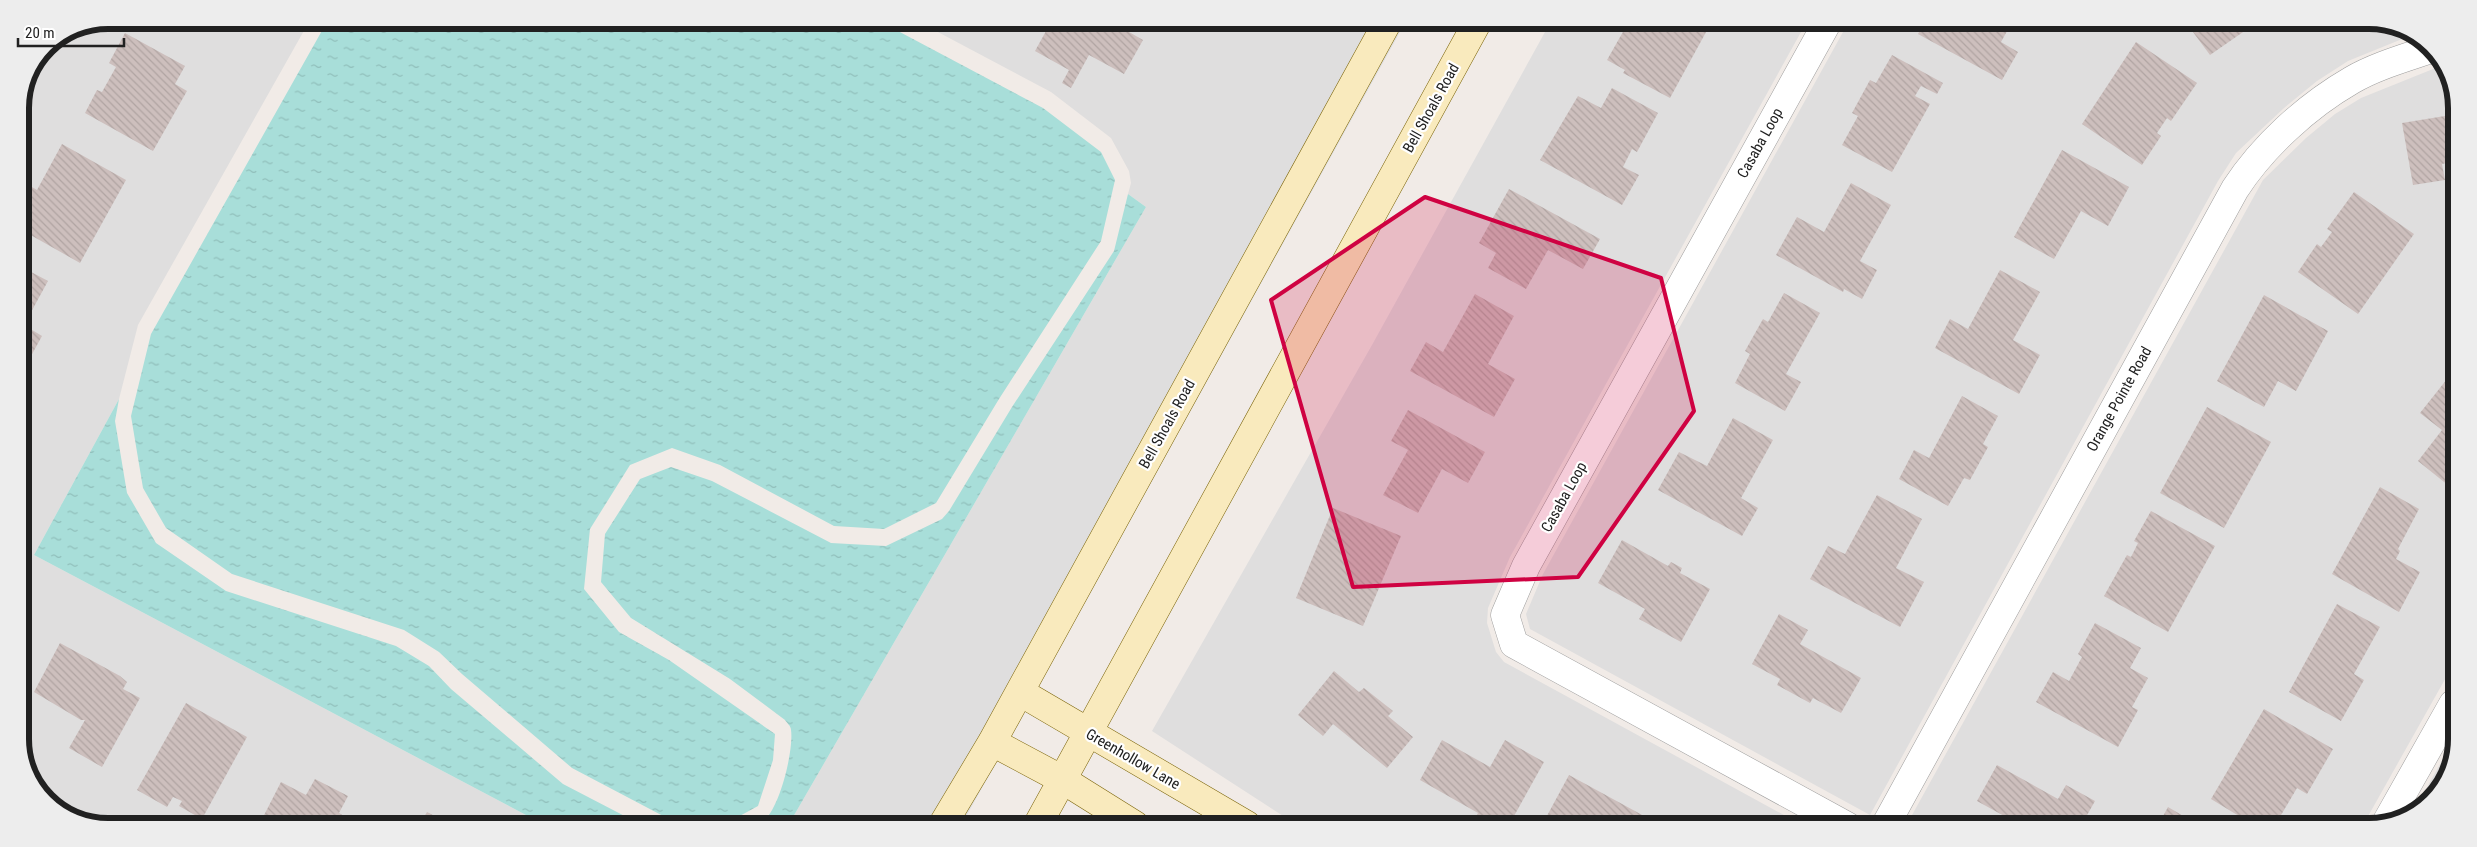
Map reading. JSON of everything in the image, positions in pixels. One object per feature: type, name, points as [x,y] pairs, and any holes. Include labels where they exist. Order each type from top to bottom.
[{"type":"main road","name":"Bell Shoals Road","points":[[947,818],[1020,692],[1383,29]]},
{"type":"main road","name":"Bell Shoals Road","points":[[1041,818],[1474,29]]},
{"type":"main road","name":"Greenhollow Lane","points":[[1020,692],[1235,818]]},
{"type":"main road","points":[[992,742],[1063,780],[1125,818]]},
{"type":"street","name":"Casaba Loop","points":[[1824,29],[1526,566],[1505,615],[1514,644],[1832,818]]},
{"type":"street","name":"Orange Pointe Road","points":[[1889,818],[2234,190],[2249,167],[2295,123],[2353,79],[2424,52]]},
{"type":"street","points":[[2390,815],[2448,713]]},
{"type":"highlighted area","points":[[1425,197],[1661,278],[1694,411],[1578,577],[1353,587],[1271,300]]},
{"type":"shaded area","points":[[305,29],[138,325],[119,399],[34,555],[532,818],[97,818],[68,808],[52,795],[39,779],[30,755],[29,108],[30,92],[35,77],[42,64],[64,42],[92,30]]},
{"type":"shaded area","points":[[932,29],[1402,29],[965,818],[792,818],[1146,207],[1128,194],[1131,183],[1129,171],[1111,138],[1051,92]]},
{"type":"shaded area","points":[[1547,29],[1803,29],[1510,557],[1488,608],[1487,623],[1496,652],[1504,662],[1789,818],[1286,818],[1152,731],[1372,345]]},
{"type":"shaded area","points":[[1845,29],[2380,29],[2405,38],[2348,61],[2317,81],[2284,108],[2236,153],[2218,181],[1870,815],[1530,629],[1526,614],[1543,574]]},
{"type":"shaded area","points":[[2437,68],[2444,82],[2448,103],[2448,674],[2367,818],[1910,818],[2263,180],[2306,138],[2335,114],[2361,98]]},
{"type":"shaded area","points":[[2448,750],[2440,774],[2432,787],[2420,799]]},
{"type":"water","points":[[323,29],[894,29],[1043,108],[1101,152],[1115,180],[1101,241],[999,399],[936,503],[884,529],[834,526],[720,465],[672,448],[630,465],[590,529],[584,589],[619,632],[669,660],[775,734],[773,760],[758,806],[736,818],[665,817],[572,768],[439,652],[404,630],[232,574],[166,528],[143,488],[131,416],[151,334]]},
{"type":"water","points":[[1128,194],[1146,207],[792,818],[767,818],[779,795],[788,766],[791,739],[790,727],[785,720],[730,679],[631,618],[601,582],[605,534],[640,479],[671,467],[712,481],[831,543],[886,546],[942,519],[949,511],[1012,407],[1114,251]]},
{"type":"water","points":[[119,399],[115,421],[127,493],[156,543],[226,591],[396,646],[429,666],[451,689],[563,784],[628,818],[532,818],[34,555]]},
{"type":"building","points":[[1047,29],[1124,29],[1143,40],[1124,74],[1089,55],[1071,88],[1062,83],[1069,70],[1035,51]]},
{"type":"building","points":[[1625,29],[1708,29],[1670,98],[1623,73],[1625,70],[1607,60]]},
{"type":"building","points":[[1920,29],[2008,29],[2001,42],[2018,52],[2002,80],[1918,34]]},
{"type":"building","points":[[2191,29],[2246,30],[2210,55]]},
{"type":"building","points":[[125,33],[185,66],[175,84],[187,91],[153,151],[85,113],[97,90],[102,92],[116,67],[109,63]]},
{"type":"building","points":[[2136,42],[2197,83],[2171,121],[2167,118],[2157,133],[2161,136],[2142,165],[2082,124]]},
{"type":"building","points":[[1892,55],[1943,83],[1937,94],[1921,86],[1915,96],[1930,104],[1892,172],[1842,145],[1858,116],[1852,113],[1870,80],[1876,83]]},
{"type":"building","points":[[1612,88],[1658,113],[1637,152],[1632,149],[1623,167],[1639,175],[1622,205],[1540,160],[1578,96],[1601,108]]},
{"type":"building","points":[[2448,115],[2448,163],[2442,164],[2445,180],[2413,185],[2402,123]]},
{"type":"building","points":[[62,144],[126,180],[80,263],[29,234],[29,185],[37,190]]},
{"type":"building","points":[[2062,150],[2129,187],[2108,226],[2081,211],[2054,259],[2014,237]]},
{"type":"building","points":[[1851,183],[1891,205],[1860,261],[1877,270],[1862,299],[1844,289],[1843,292],[1776,255],[1797,217],[1824,232]]},
{"type":"building","points":[[1509,189],[1600,239],[1583,269],[1548,250],[1526,289],[1488,268],[1496,253],[1479,243]]},
{"type":"building","points":[[2354,192],[2414,234],[2358,314],[2298,272],[2317,244],[2321,247],[2332,232],[2327,229]]},
{"type":"building","points":[[2000,270],[2040,292],[2013,340],[2040,355],[2019,394],[1935,348],[1950,319],[1968,329]]},
{"type":"building","points":[[29,271],[48,281],[29,316]]},
{"type":"building","points":[[1784,293],[1820,313],[1786,374],[1801,382],[1785,411],[1735,383],[1750,354],[1745,351],[1763,319],[1768,322]]},
{"type":"building","points":[[1475,294],[1514,316],[1488,364],[1515,379],[1494,417],[1410,371],[1426,342],[1443,352]]},
{"type":"building","points":[[2264,295],[2328,331],[2296,391],[2278,381],[2264,407],[2217,381]]},
{"type":"building","points":[[29,328],[42,336],[29,360]]},
{"type":"building","points":[[2448,378],[2448,485],[2418,461],[2442,430],[2420,413]]},
{"type":"building","points":[[1962,396],[1998,416],[1983,444],[1988,447],[1970,480],[1964,478],[1948,506],[1899,479],[1914,450],[1929,458]]},
{"type":"building","points":[[2207,407],[2271,442],[2224,528],[2160,493]]},
{"type":"building","points":[[1408,410],[1485,452],[1468,483],[1442,469],[1418,513],[1383,495],[1408,450],[1391,441]]},
{"type":"building","points":[[1733,418],[1773,440],[1741,498],[1758,508],[1742,536],[1658,490],[1679,452],[1707,466]]},
{"type":"building","points":[[2380,487],[2419,509],[2398,549],[2400,551],[2396,559],[2420,572],[2399,612],[2332,574]]},
{"type":"building","points":[[1877,495],[1922,519],[1896,568],[1924,582],[1900,627],[1810,579],[1828,546],[1845,554]]},
{"type":"building","points":[[1333,508],[1401,536],[1363,626],[1296,598]]},
{"type":"building","points":[[2151,511],[2215,546],[2168,632],[2104,596],[2127,555],[2131,557],[2138,543],[2134,541]]},
{"type":"building","points":[[1622,540],[1668,566],[1671,562],[1682,568],[1680,573],[1710,589],[1681,642],[1639,619],[1645,609],[1598,583]]},
{"type":"building","points":[[2337,604],[2380,627],[2354,674],[2364,680],[2341,721],[2289,692]]},
{"type":"building","points":[[1779,614],[1808,630],[1800,644],[1861,678],[1841,713],[1813,698],[1810,703],[1777,685],[1780,679],[1752,664]]},
{"type":"building","points":[[2095,623],[2141,648],[2130,668],[2148,678],[2132,707],[2138,710],[2118,747],[2036,702],[2053,672],[2069,681],[2082,657],[2078,654]]},
{"type":"building","points":[[60,643],[120,676],[127,682],[123,689],[140,698],[102,767],[69,748],[85,720],[81,720],[34,692]]},
{"type":"building","points":[[1334,671],[1359,692],[1364,688],[1393,711],[1388,716],[1413,737],[1387,768],[1333,724],[1323,736],[1298,715]]},
{"type":"building","points":[[186,703],[247,737],[203,818],[179,806],[182,801],[173,797],[167,807],[137,790]]},
{"type":"building","points":[[2264,709],[2333,749],[2307,794],[2297,788],[2279,818],[2242,818],[2211,799]]},
{"type":"building","points":[[1442,740],[1490,767],[1505,740],[1544,762],[1513,818],[1475,818],[1478,813],[1420,780]]},
{"type":"building","points":[[1997,765],[2058,799],[2066,785],[2095,801],[2085,818],[2006,818],[1977,801]]},
{"type":"building","points":[[1569,775],[1648,818],[1546,818]]},
{"type":"building","points":[[315,779],[348,796],[339,813],[348,818],[263,818],[281,782],[306,795]]},
{"type":"building","points":[[2168,807],[2185,817],[2184,818],[2162,818]]},
{"type":"building","points":[[427,812],[438,818],[424,818]]}]
